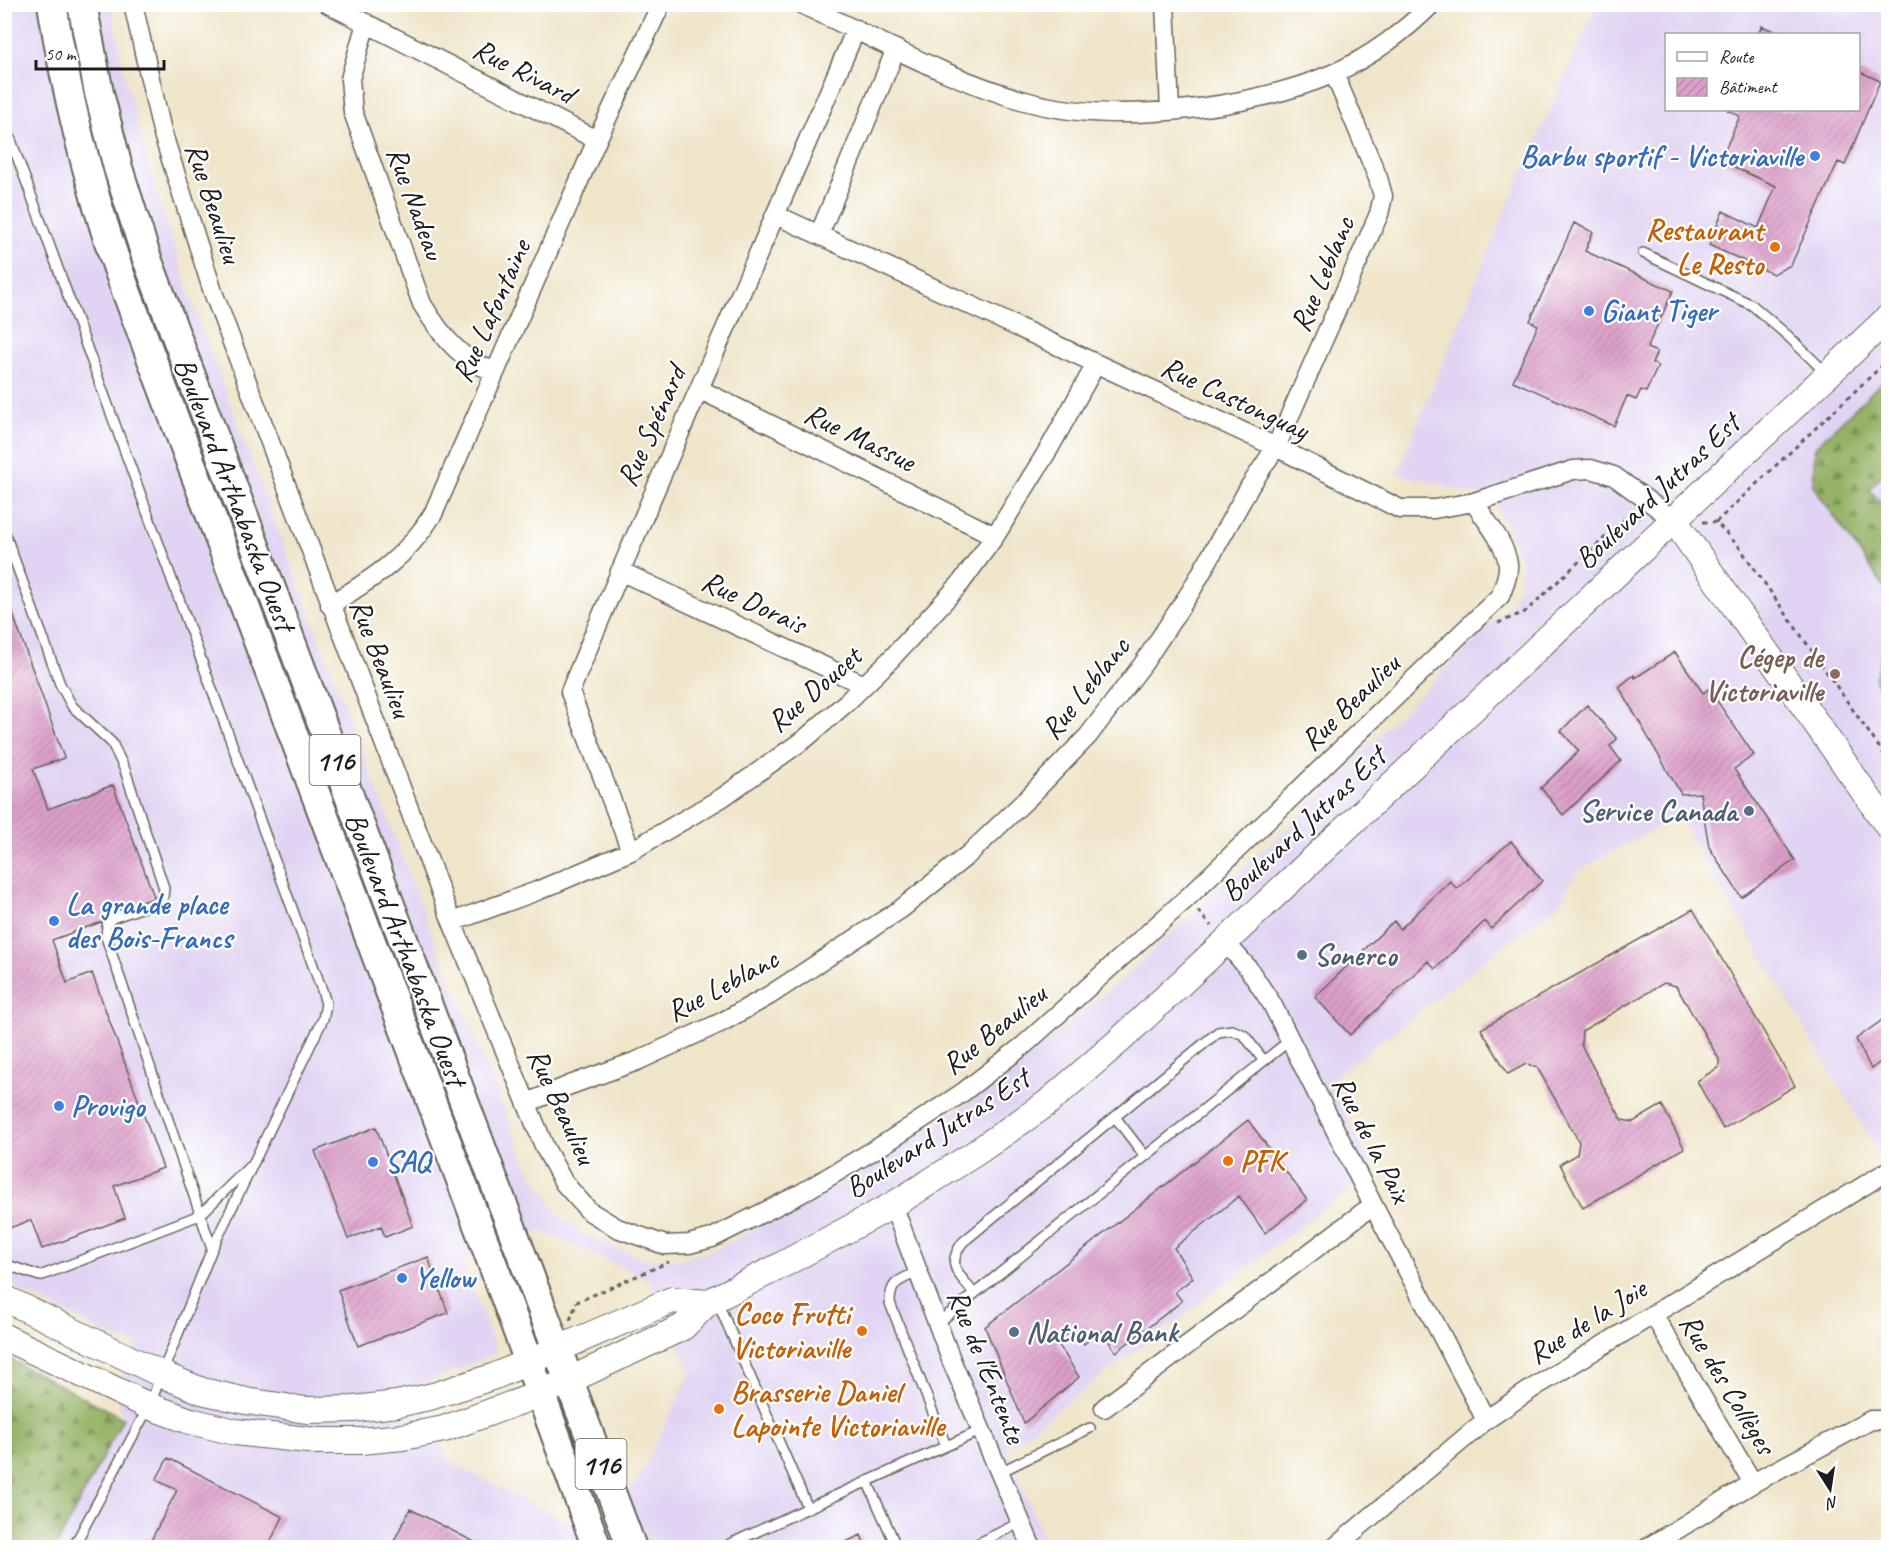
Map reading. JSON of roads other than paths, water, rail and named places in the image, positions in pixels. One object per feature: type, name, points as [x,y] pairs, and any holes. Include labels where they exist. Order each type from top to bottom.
[{"type":"main road","name":"Boulevard Arthabaska Ouest","points":[[52,4],[58,46],[80,144],[122,280],[508,1305],[597,1548]]},
{"type":"main road","name":"Boulevard Arthabaska Ouest","points":[[82,4],[99,93],[115,157],[146,256],[632,1548]]},
{"type":"main road","name":"Boulevard Jutras Est","points":[[4,1337],[149,1406],[190,1421],[236,1432],[317,1441],[361,1441],[403,1437],[444,1429],[540,1394],[682,1327],[712,1301],[893,1205],[974,1154],[1046,1104],[1119,1041],[1888,318]]},
{"type":"main road","points":[[1674,520],[1888,826]]},
{"type":"main road","points":[[4,1298],[161,1374],[202,1391],[246,1401],[306,1410],[354,1409],[397,1404],[433,1396],[495,1376],[672,1300],[712,1301]]},
{"type":"street","name":"Rue Beaulieu","points":[[133,4],[162,131],[213,292],[452,922],[546,1148],[564,1183],[589,1211],[617,1228],[665,1245],[689,1244],[712,1238],[800,1194],[884,1144],[962,1093],[1024,1045],[1187,898],[1500,596],[1508,574],[1508,563],[1500,544],[1474,502]]},
{"type":"street","name":"Rue Rivard","points":[[328,4],[597,140]]},
{"type":"street","name":"Rue Lafontaine","points":[[330,605],[380,574],[420,535],[433,514],[597,140],[661,4]]},
{"type":"street","points":[[801,4],[960,79],[1026,102],[1078,112],[1170,110],[1237,102],[1293,88],[1334,73],[1373,51],[1422,8]]},
{"type":"street","points":[[1165,4],[1170,110]]},
{"type":"street","name":"Rue Nadeau","points":[[366,23],[350,79],[353,112],[423,304],[439,332],[463,355],[485,368],[496,371]]},
{"type":"street","name":"Rue Spénard","points":[[631,850],[570,693],[620,571],[856,29]]},
{"type":"street","points":[[819,235],[896,49]]},
{"type":"street","name":"Rue Leblanc","points":[[527,1103],[637,1061],[722,1022],[770,995],[902,909],[969,854],[1088,736],[1143,664],[1191,591],[1250,486],[1276,447],[1378,214],[1383,196],[1378,178],[1334,73]]},
{"type":"street","name":"Rue Castonguay","points":[[776,215],[1276,447],[1400,509],[1434,509],[1474,502],[1573,470],[1591,469],[1614,476],[1674,520]]},
{"type":"street","name":"Rue Doucet","points":[[452,922],[537,891],[631,850],[723,797],[806,738],[889,661],[960,584],[995,536],[1050,447],[1096,364]]},
{"type":"street","name":"Rue Massue","points":[[699,389],[995,536]]},
{"type":"street","name":"Rue Dorais","points":[[620,571],[864,685]]},
{"type":"street","name":"Rue de la Paix","points":[[1225,942],[1248,968],[1272,1004],[1373,1205],[1486,1420]]},
{"type":"street","name":"Rue de la Joie","points":[[1334,1548],[1486,1420],[1533,1388],[1888,1171]]},
{"type":"street","name":"Rue de l'Entente","points":[[893,1205],[981,1430],[1032,1548]]},
{"type":"street","points":[[1104,1408],[1373,1205]]},
{"type":"street","name":"Rue des Collèges","points":[[1653,1314],[1753,1483]]},
{"type":"street","points":[[1647,1548],[1753,1483],[1871,1420],[1888,1420]]},
{"type":"lane","points":[[4,121],[326,1004],[323,1019],[212,1249],[149,1406],[73,1548]]},
{"type":"lane","points":[[1643,253],[1752,305],[1828,375]]},
{"type":"lane","points":[[4,531],[60,684],[72,706],[112,743],[124,770],[164,888],[163,897],[158,902],[112,918],[107,925],[106,937],[212,1249]]},
{"type":"lane","points":[[974,1294],[954,1266],[955,1254],[963,1242],[1218,1032],[1232,1030],[1244,1035],[1264,1061]]},
{"type":"lane","points":[[938,1323],[1290,1040]]},
{"type":"lane","points":[[1115,1117],[1145,1156]]},
{"type":"lane","points":[[4,1264],[40,1276],[200,1215],[254,1162]]},
{"type":"lane","points":[[918,1272],[897,1281],[892,1287],[890,1303],[946,1446]]},
{"type":"lane","points":[[712,1301],[808,1508]]},
{"type":"lane","points":[[1000,1472],[1090,1428]]},
{"type":"lane","points":[[727,1548],[730,1544],[981,1430]]},
{"type":"lane","points":[[867,1481],[897,1548]]},
{"type":"lane","points":[[969,1548],[1021,1522]]},
{"type":"place","name":"Barbu sportif - Victoriaville","points":[[1815,156]]},
{"type":"place","name":"Restaurant Le Resto","points":[[1775,247]]},
{"type":"place","name":"Giant Tiger","points":[[1589,311]]},
{"type":"place","name":"Cégep de Victoriaville","points":[[1835,674]]},
{"type":"place","name":"Service Canada","points":[[1749,811]]},
{"type":"place","name":"La grande place des Bois-Francs","points":[[54,921]]},
{"type":"place","name":"Sonerco","points":[[1302,955]]},
{"type":"place","name":"Provigo","points":[[59,1106]]},
{"type":"place","name":"PFK","points":[[1228,1161]]},
{"type":"place","name":"SAQ","points":[[373,1162]]},
{"type":"place","name":"Yellow","points":[[402,1278]]},
{"type":"place","name":"Coco Frutti Victoriaville","points":[[862,1331]]},
{"type":"place","name":"National Bank","points":[[1014,1332]]},
{"type":"place","name":"Brasserie Daniel Lapointe Victoriaville","points":[[719,1409]]}]
